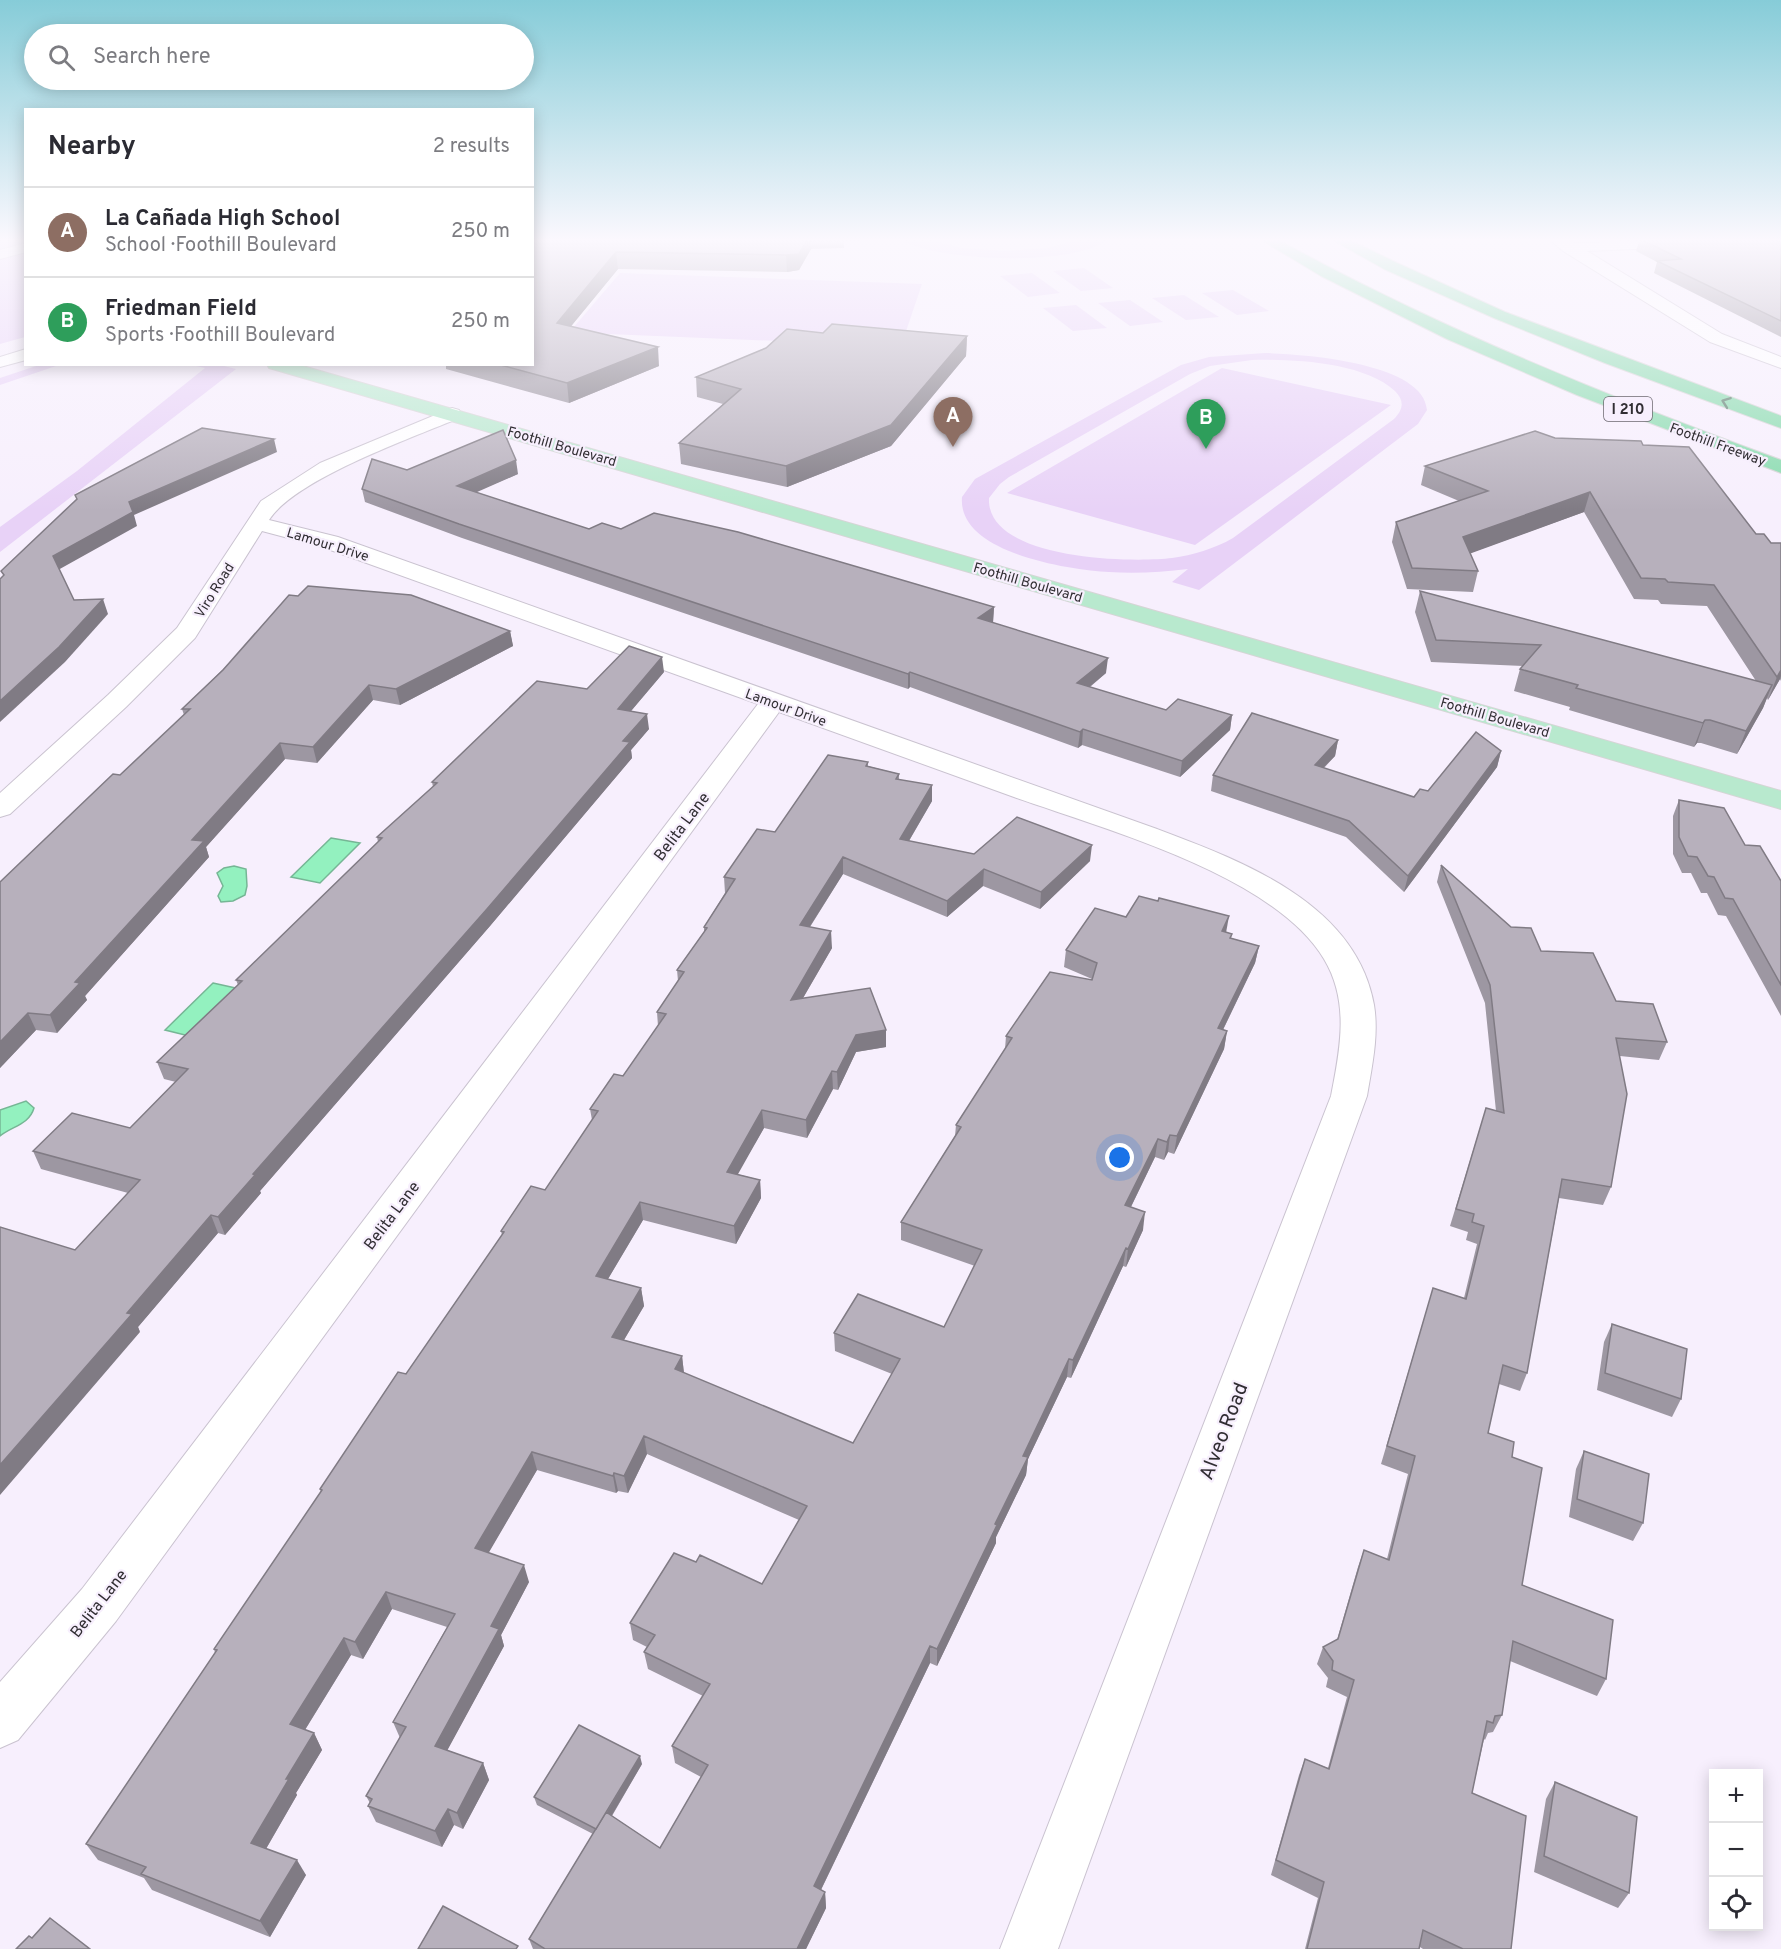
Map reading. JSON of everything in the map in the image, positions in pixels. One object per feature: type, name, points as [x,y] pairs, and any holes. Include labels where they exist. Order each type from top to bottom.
[{"type":"highway","name":"Foothill Freeway","points":[[1441,329],[1586,393],[1781,467]]},
{"type":"highway","name":"I 210","points":[[1537,329],[1628,366],[1781,422]]},
{"type":"highway","points":[[1557,329],[1628,366]]},
{"type":"highway","points":[[1477,346],[1606,411],[1761,479]]},
{"type":"main road","name":"Foothill Boulevard","points":[[282,366],[1781,800]]},
{"type":"street","points":[[1701,329],[1716,338],[1781,363]]},
{"type":"street","points":[[0,362],[24,355]]},
{"type":"street","name":"Viro Road","points":[[0,808],[117,701],[186,633],[268,505],[327,467],[452,414]]},
{"type":"street","name":"Lamour Drive","points":[[255,523],[330,542],[1148,835],[1213,860],[1266,886],[1306,916]]},
{"type":"street","name":"Belita Lane","points":[[0,1722],[99,1605],[774,702]]},
{"type":"street","name":"Alveo Road","points":[[1029,1949],[1349,1096],[1359,1035],[1355,992],[1343,964],[1326,938],[1306,916]]},
{"type":"shaded area","points":[[0,329],[24,329],[24,337],[0,344]]},
{"type":"shaded area","points":[[575,329],[907,329],[901,346],[584,333]]},
{"type":"shaded area","points":[[1070,329],[1096,329],[1073,331]]},
{"type":"shaded area","points":[[1265,353],[1358,364],[1384,371],[1405,381],[1421,394],[1427,410],[1418,424],[1199,590],[1172,582],[1188,569],[1119,573],[1068,567],[1019,555],[996,545],[977,532],[965,516],[962,497],[975,479],[1181,365],[1209,357]],"holes":[[[1269,360],[1327,364],[1365,374],[1395,391],[1400,398],[1401,409],[1394,419],[1233,538],[1196,553],[1152,559],[1095,558],[1064,553],[1035,546],[1011,534],[994,519],[989,498],[1009,477],[1190,374],[1210,366]]]},
{"type":"shaded area","points":[[36,366],[56,366],[0,385],[0,378]]},
{"type":"shaded area","points":[[196,366],[224,366],[236,369],[0,552],[0,527],[77,471],[205,368]]},
{"type":"shaded area","points":[[1222,368],[1391,405],[1195,545],[1007,493]]},
{"type":"shaded area","points":[[331,838],[360,843],[320,883],[291,877]]},
{"type":"shaded area","points":[[234,866],[246,869],[245,895],[233,901],[221,902],[218,896],[223,886],[217,873],[224,868]]},
{"type":"shaded area","points":[[213,983],[240,989],[193,1037],[165,1030]]},
{"type":"shaded area","points":[[26,1101],[34,1108],[32,1114],[24,1122],[0,1136],[0,1110]]},
{"type":"building","points":[[534,329],[582,329],[658,347],[567,383],[504,366],[534,366]]},
{"type":"building","points":[[787,329],[823,333],[827,329],[888,329],[967,336],[891,425],[786,466],[679,443],[741,389],[696,377],[766,348]]},
{"type":"building","points":[[202,428],[274,439],[129,502],[133,512],[53,556],[74,600],[103,599],[59,647],[0,701],[0,579],[4,575],[1,571],[77,499],[75,495]]},
{"type":"building","points":[[503,430],[516,460],[457,486],[589,529],[602,523],[621,529],[654,513],[738,532],[994,607],[978,618],[1108,658],[1077,683],[1166,710],[1178,699],[1232,715],[1182,761],[1083,729],[1080,732],[910,672],[908,674],[459,524],[362,489],[372,459],[407,470]]},
{"type":"building","points":[[1535,431],[1555,438],[1641,441],[1643,445],[1689,447],[1756,534],[1764,534],[1771,543],[1781,543],[1781,670],[1777,677],[1714,585],[1641,578],[1590,492],[1463,537],[1478,571],[1412,568],[1396,522],[1488,491],[1425,466]]},
{"type":"building","points":[[308,586],[411,595],[510,631],[396,689],[369,685],[313,747],[280,743],[192,840],[204,841],[75,982],[80,983],[50,1015],[28,1013],[0,1042],[0,882],[113,774],[120,775],[190,709],[182,709],[223,670],[289,595],[298,596]]},
{"type":"building","points":[[1420,591],[1772,685],[1746,731],[1710,720],[1705,720],[1703,723],[1576,688],[1578,685],[1520,669],[1541,645],[1436,640]]},
{"type":"building","points":[[629,646],[662,657],[618,709],[647,714],[623,741],[630,742],[218,1217],[211,1215],[127,1313],[132,1314],[0,1465],[0,1227],[75,1250],[140,1180],[33,1151],[72,1113],[130,1128],[188,1069],[157,1062],[242,981],[236,980],[382,838],[377,837],[437,783],[432,782],[537,681],[587,689]]},
{"type":"building","points":[[1252,713],[1338,740],[1315,765],[1414,797],[1420,789],[1428,791],[1476,732],[1501,751],[1408,876],[1349,821],[1213,775]]},
{"type":"building","points":[[828,755],[868,762],[866,766],[899,774],[896,779],[932,785],[900,839],[974,854],[1017,817],[1092,845],[1041,892],[984,869],[947,901],[843,857],[800,925],[831,931],[791,1000],[870,988],[886,1030],[856,1035],[837,1072],[832,1071],[806,1120],[762,1110],[727,1172],[760,1180],[734,1226],[640,1202],[596,1276],[641,1288],[612,1337],[682,1356],[675,1369],[853,1443],[900,1359],[834,1333],[858,1294],[944,1327],[982,1250],[901,1222],[961,1127],[956,1125],[1012,1038],[1006,1036],[1050,972],[1092,980],[1097,963],[1066,950],[1095,908],[1126,917],[1139,896],[1158,901],[1159,898],[1229,916],[1222,931],[1232,934],[1230,938],[1259,946],[1218,1028],[1227,1031],[1177,1136],[1170,1135],[1167,1142],[1158,1139],[1125,1205],[1145,1212],[1073,1360],[1069,1359],[1023,1456],[1028,1457],[937,1649],[930,1646],[814,1886],[825,1892],[797,1949],[545,1949],[529,1939],[606,1812],[660,1848],[708,1765],[672,1746],[710,1684],[644,1652],[655,1635],[630,1623],[674,1553],[696,1562],[700,1555],[762,1584],[807,1506],[644,1436],[624,1476],[614,1473],[613,1476],[532,1452],[475,1548],[524,1565],[491,1626],[499,1629],[435,1746],[483,1763],[457,1813],[448,1809],[435,1831],[368,1806],[372,1799],[366,1796],[406,1727],[393,1722],[455,1614],[386,1592],[355,1642],[344,1638],[290,1724],[314,1733],[251,1843],[297,1860],[260,1921],[141,1874],[146,1867],[86,1844],[217,1650],[214,1649],[322,1490],[320,1489],[398,1372],[406,1374],[504,1232],[501,1231],[531,1186],[545,1190],[598,1111],[590,1109],[614,1074],[623,1076],[666,1014],[657,1012],[684,972],[677,970],[707,928],[704,927],[735,879],[724,877],[757,829],[775,832]]},
{"type":"building","points":[[1679,800],[1724,808],[1745,845],[1760,846],[1781,881],[1781,985],[1733,899],[1725,898],[1714,877],[1708,876],[1697,857],[1688,856],[1679,837]]},
{"type":"building","points":[[1441,865],[1511,927],[1531,928],[1541,951],[1593,953],[1616,1001],[1653,1004],[1667,1042],[1616,1038],[1627,1094],[1611,1187],[1562,1179],[1527,1373],[1503,1365],[1488,1433],[1514,1442],[1512,1457],[1542,1468],[1522,1585],[1613,1620],[1606,1679],[1513,1641],[1502,1715],[1495,1716],[1493,1723],[1487,1721],[1472,1793],[1526,1816],[1511,1949],[1463,1949],[1423,1930],[1419,1949],[1307,1949],[1324,1882],[1276,1860],[1305,1759],[1329,1769],[1354,1680],[1332,1670],[1333,1661],[1323,1647],[1338,1639],[1364,1550],[1389,1560],[1415,1456],[1387,1446],[1433,1288],[1466,1299],[1484,1226],[1472,1222],[1474,1214],[1456,1209],[1486,1108],[1504,1113],[1490,985]]},
{"type":"building","points":[[1612,1324],[1687,1349],[1681,1399],[1605,1373]]},
{"type":"building","points":[[1584,1451],[1649,1474],[1643,1523],[1577,1499]]},
{"type":"building","points":[[579,1725],[640,1756],[596,1829],[534,1797]]},
{"type":"building","points":[[1555,1782],[1637,1817],[1629,1893],[1544,1856]]},
{"type":"building","points":[[443,1906],[518,1946],[516,1949],[418,1949]]},
{"type":"building","points":[[50,1918],[90,1949],[16,1949],[29,1936],[32,1938]]},
{"type":"place","name":"La Cañada High School","points":[[953,447]]},
{"type":"place","name":"Friedman Field","points":[[1206,449]]}]
